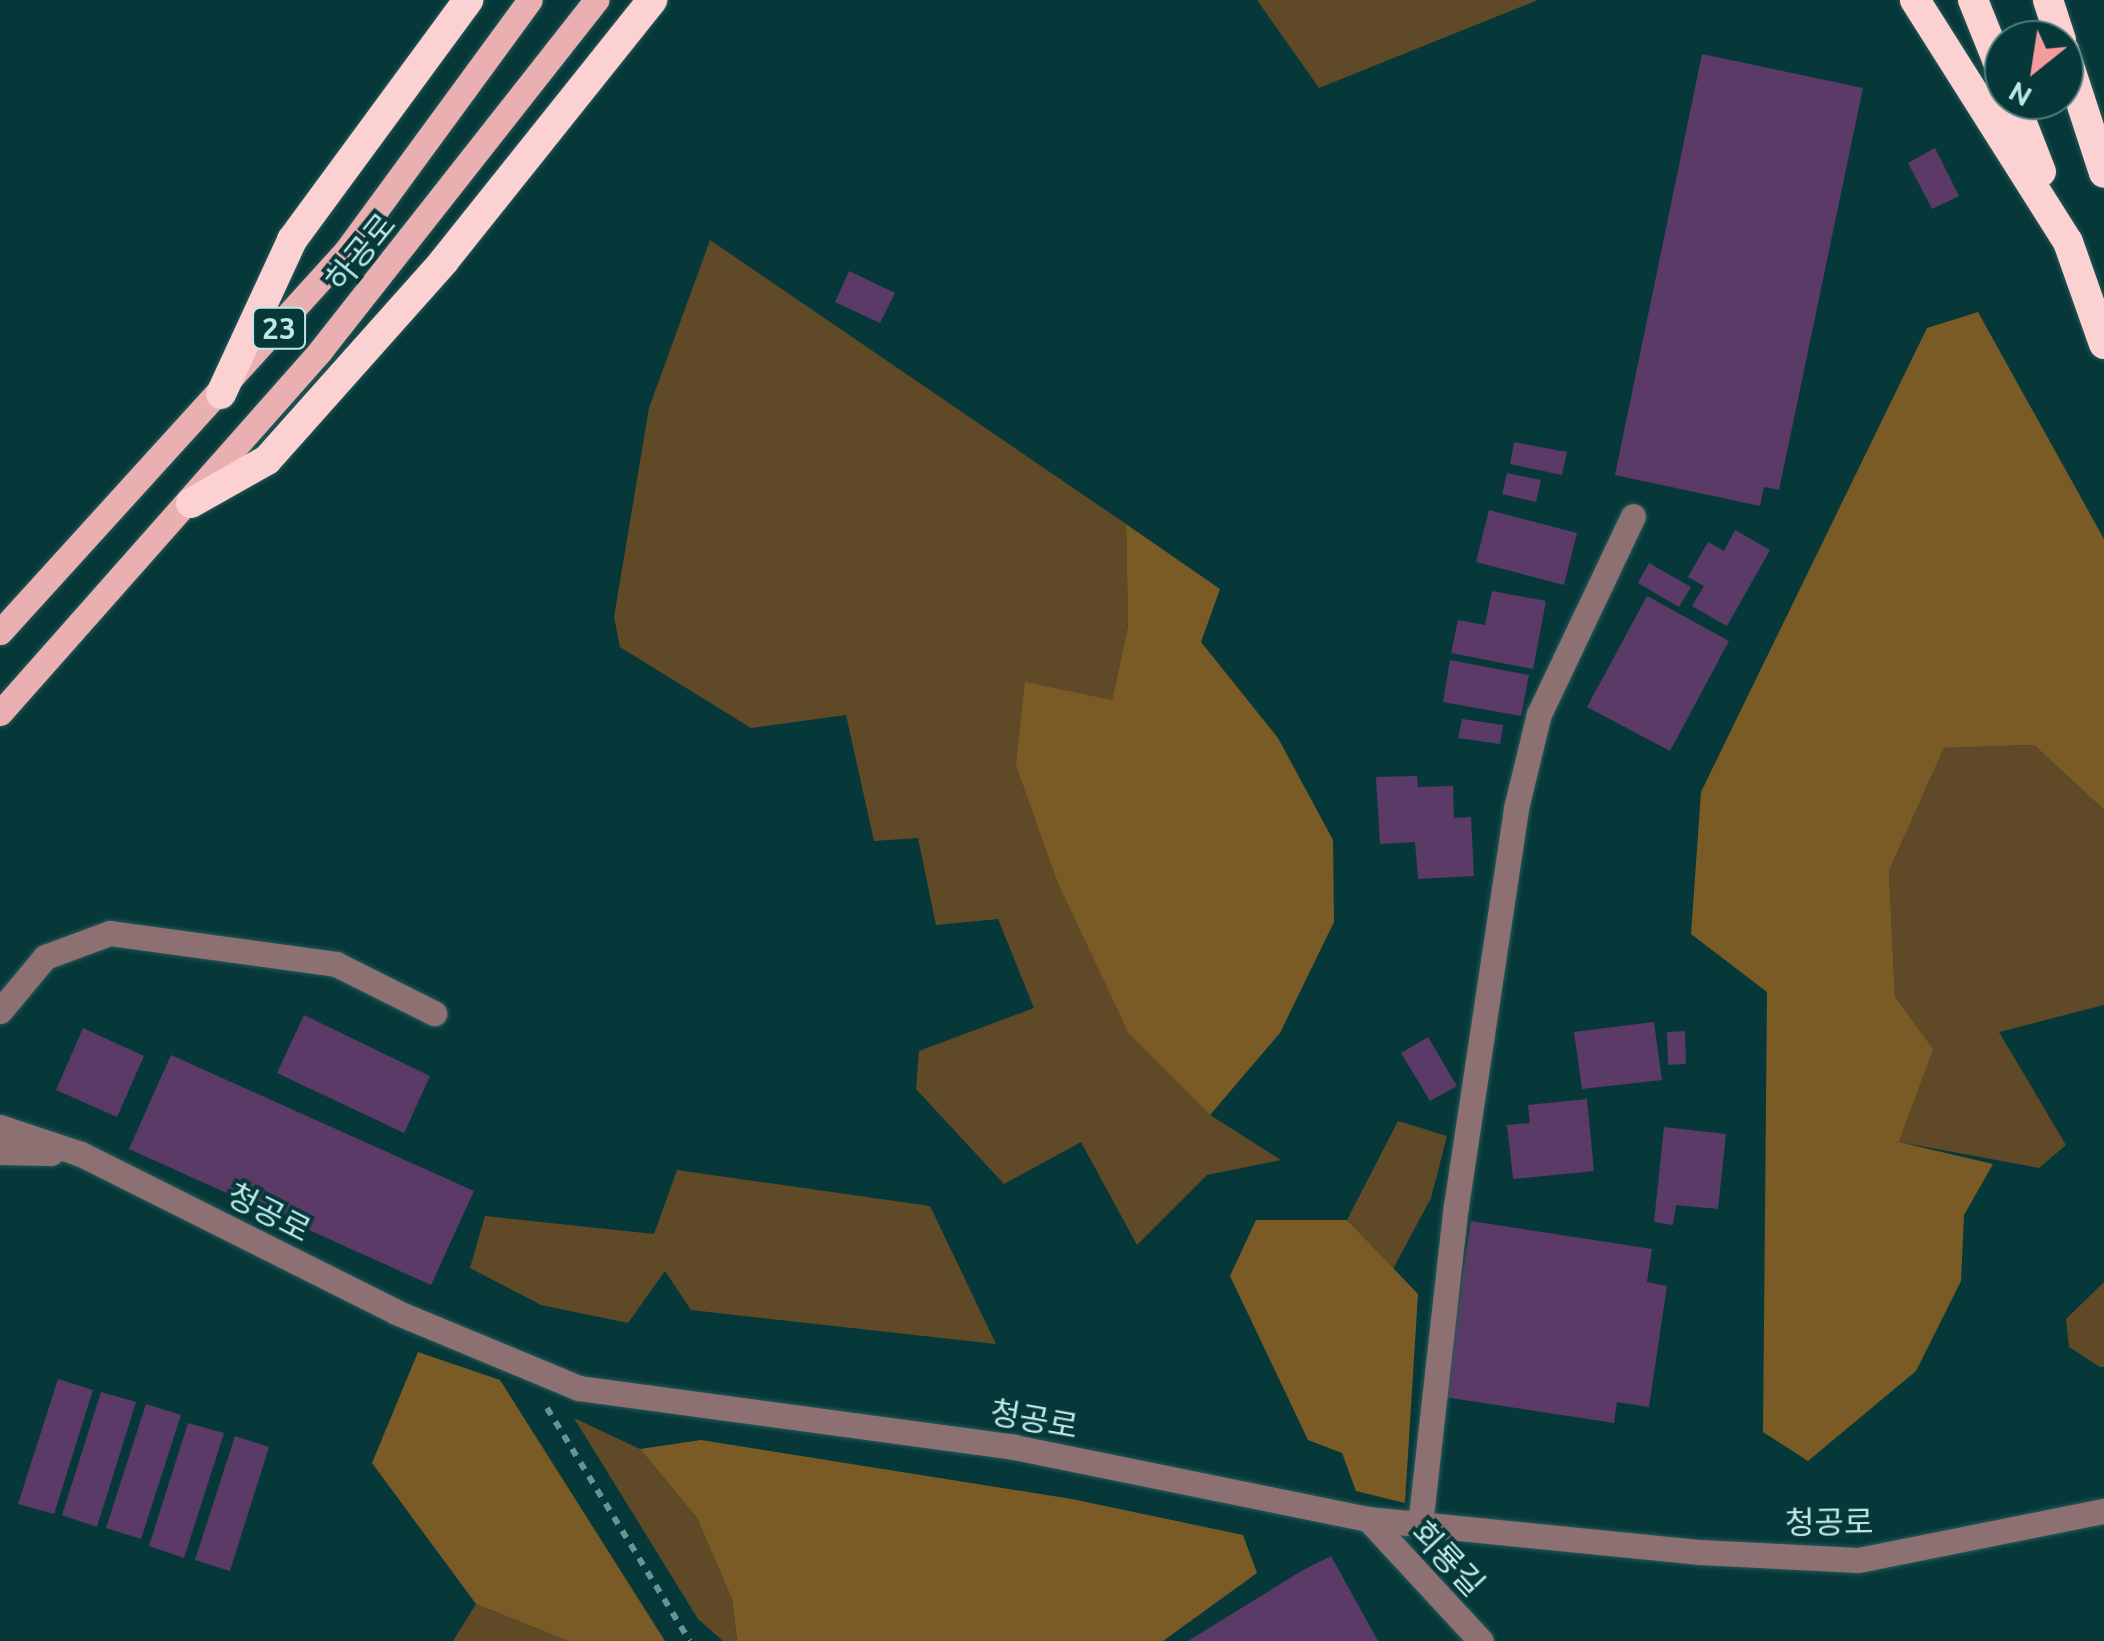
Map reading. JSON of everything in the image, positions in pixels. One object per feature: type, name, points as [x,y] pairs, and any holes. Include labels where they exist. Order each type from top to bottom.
[{"type":"highway","points":[[221,394],[292,240],[468,0]]},
{"type":"highway","points":[[191,502],[267,460],[444,261],[652,0]]},
{"type":"highway","points":[[1915,0],[2068,242]]},
{"type":"highway","points":[[1973,0],[1984,27]]},
{"type":"highway","points":[[2084,112],[2104,173]]},
{"type":"highway","points":[[2021,120],[2104,344]]},
{"type":"main road","name":"하공로","points":[[0,632],[221,394],[346,251],[530,0]]},
{"type":"main road","name":"하공로","points":[[0,712],[191,502],[490,144],[596,0]]},
{"type":"street","points":[[1420,1524],[1456,1206],[1516,808],[1539,714],[1633,516]]},
{"type":"street","points":[[0,1010],[45,957],[110,933],[336,964],[434,1013]]},
{"type":"street","name":"청공로","points":[[0,1127],[81,1154],[396,1312],[579,1388],[1014,1447],[1368,1518],[1858,1560],[2104,1512]]},
{"type":"street","points":[[0,1152],[81,1154]]},
{"type":"street","name":"회룡길","points":[[1368,1518],[1481,1641]]},
{"type":"path","points":[[524,1365],[587,1483],[690,1641]]},
{"type":"shaded area","points":[[1257,0],[1538,0],[1319,88]]},
{"type":"shaded area","points":[[710,240],[1126,524],[1128,626],[1112,700],[1129,1034],[1210,1115],[1281,1160],[1207,1175],[1137,1245],[1081,1142],[1004,1184],[916,1089],[919,1051],[1034,1008],[998,919],[936,925],[918,838],[874,841],[846,715],[751,728],[620,647],[614,617],[649,408]]},
{"type":"shaded area","points":[[1978,312],[2104,539],[2104,810],[2034,745],[1944,748],[1889,871],[1895,997],[1933,1049],[1899,1142],[1993,1164],[1964,1215],[1961,1281],[1916,1371],[1808,1461],[1763,1432],[1767,992],[1691,934],[1701,792],[1927,328]]},
{"type":"shaded area","points":[[1126,524],[1220,589],[1201,642],[1278,738],[1333,840],[1334,922],[1280,1033],[1210,1115],[1129,1034],[1058,883],[1016,765],[1025,682],[1112,700],[1128,626]]},
{"type":"shaded area","points":[[2034,745],[2104,810],[2104,1005],[1999,1032],[2066,1145],[2039,1168],[1899,1142],[1932,1049],[1895,997],[1889,871],[1944,748]]},
{"type":"shaded area","points":[[1398,1121],[1447,1136],[1431,1198],[1393,1269],[1347,1220]]},
{"type":"shaded area","points":[[677,1170],[930,1206],[996,1344],[691,1310],[665,1271],[628,1323],[541,1305],[470,1268],[485,1216],[654,1234]]},
{"type":"shaded area","points":[[1256,1220],[1347,1220],[1418,1294],[1405,1503],[1356,1491],[1342,1453],[1308,1440],[1230,1276]]},
{"type":"shaded area","points":[[2104,1282],[2104,1367],[2100,1367],[2069,1347],[2066,1319]]},
{"type":"shaded area","points":[[418,1352],[500,1380],[665,1641],[568,1641],[476,1604],[372,1463]]},
{"type":"shaded area","points":[[574,1418],[640,1449],[697,1518],[732,1599],[737,1641],[723,1641],[698,1619]]},
{"type":"shaded area","points":[[701,1440],[1072,1499],[1243,1535],[1257,1573],[1163,1641],[737,1641],[732,1599],[697,1518],[640,1449]]},
{"type":"shaded area","points":[[476,1604],[568,1641],[453,1641]]},
{"type":"building","points":[[1702,54],[1863,88],[1779,490],[1764,487],[1760,506],[1615,475]]},
{"type":"building","points":[[1935,148],[1959,196],[1932,209],[1908,163]]},
{"type":"building","points":[[849,271],[895,293],[880,323],[835,302]]},
{"type":"building","points":[[1514,442],[1567,452],[1562,475],[1510,464]]},
{"type":"building","points":[[1507,473],[1541,480],[1536,502],[1502,494]]},
{"type":"building","points":[[1489,510],[1577,533],[1564,585],[1476,562]]},
{"type":"building","points":[[1735,530],[1770,550],[1727,626],[1692,606],[1704,586],[1688,577],[1708,542],[1724,551]]},
{"type":"building","points":[[1649,563],[1691,587],[1679,607],[1638,583]]},
{"type":"building","points":[[1492,591],[1546,601],[1533,669],[1451,653],[1458,620],[1485,625]]},
{"type":"building","points":[[1647,596],[1729,641],[1670,751],[1587,707]]},
{"type":"building","points":[[1450,660],[1529,675],[1521,716],[1443,702]]},
{"type":"building","points":[[1462,719],[1503,725],[1500,744],[1458,738]]},
{"type":"building","points":[[1417,776],[1418,787],[1453,786],[1454,818],[1471,817],[1474,876],[1418,879],[1415,842],[1380,844],[1376,777]]},
{"type":"building","points":[[304,1015],[430,1076],[404,1133],[277,1073]]},
{"type":"building","points":[[1654,1022],[1662,1080],[1582,1089],[1574,1032]]},
{"type":"building","points":[[83,1028],[144,1056],[117,1117],[56,1090]]},
{"type":"building","points":[[1685,1031],[1686,1064],[1668,1065],[1667,1032]]},
{"type":"building","points":[[1428,1037],[1457,1086],[1430,1101],[1401,1053]]},
{"type":"building","points":[[171,1055],[474,1191],[431,1285],[129,1149]]},
{"type":"building","points":[[1587,1099],[1594,1171],[1513,1179],[1507,1125],[1530,1123],[1528,1105]]},
{"type":"building","points":[[1664,1127],[1726,1134],[1718,1209],[1676,1205],[1673,1225],[1654,1222]]},
{"type":"building","points":[[1471,1221],[1652,1249],[1647,1282],[1667,1286],[1649,1407],[1617,1402],[1614,1423],[1444,1397]]},
{"type":"building","points":[[58,1379],[93,1390],[54,1514],[18,1504]]},
{"type":"building","points":[[101,1392],[136,1402],[97,1527],[62,1515]]},
{"type":"building","points":[[146,1404],[181,1415],[141,1539],[106,1528]]},
{"type":"building","points":[[188,1423],[224,1433],[184,1558],[149,1546]]},
{"type":"building","points":[[235,1436],[269,1447],[230,1571],[195,1560]]},
{"type":"building","points":[[1331,1556],[1378,1641],[1188,1641],[1303,1570]]}]
